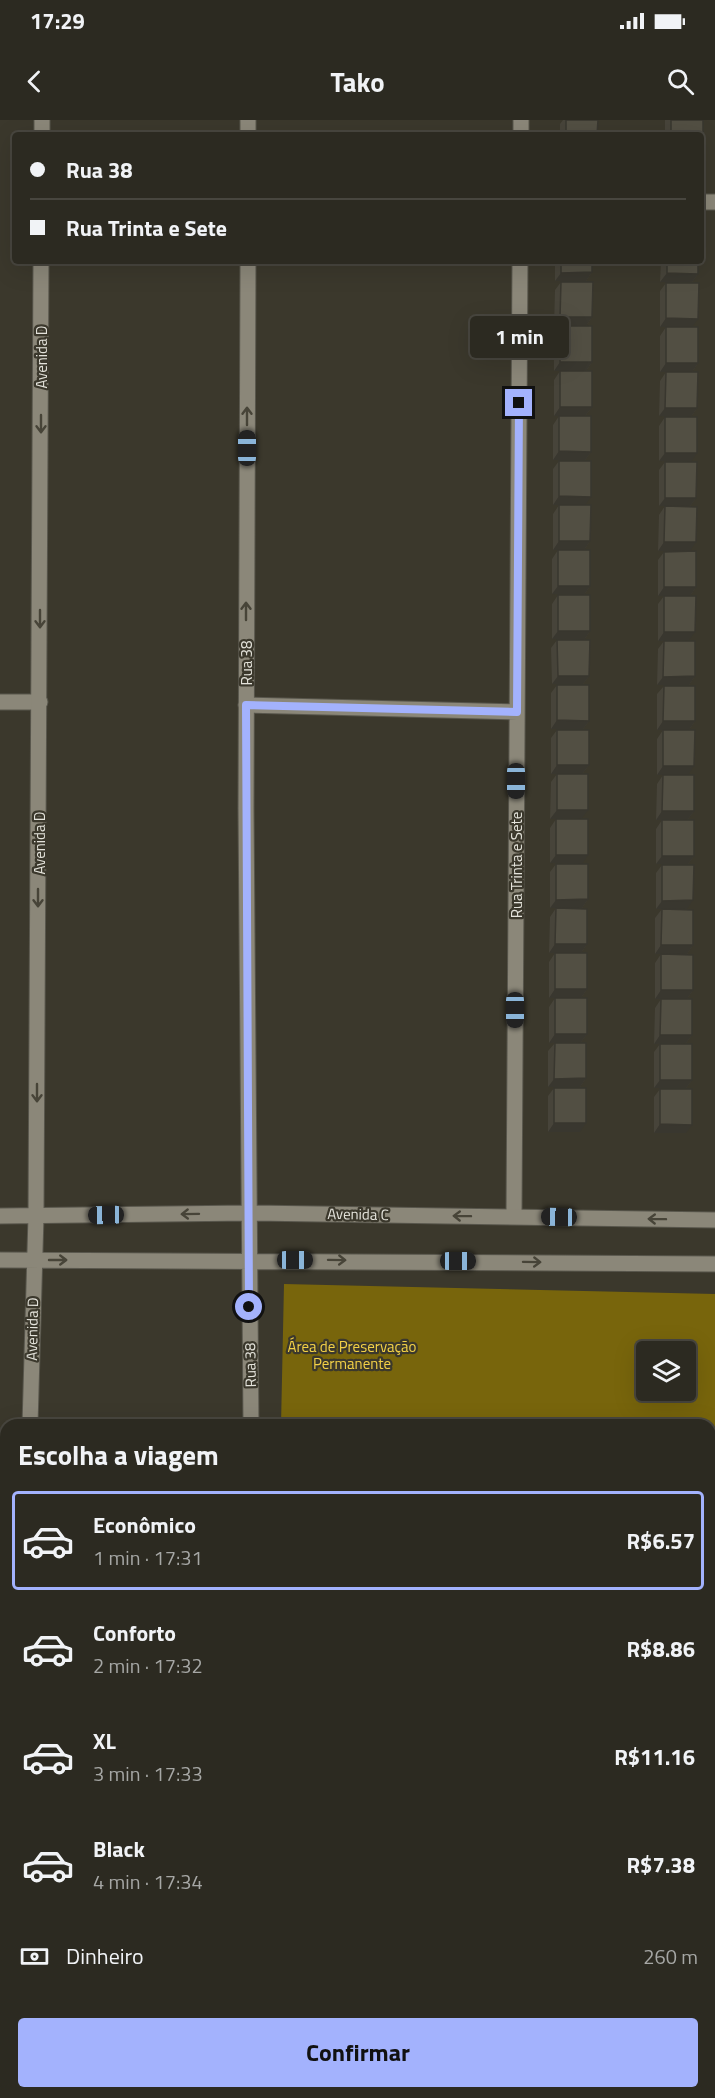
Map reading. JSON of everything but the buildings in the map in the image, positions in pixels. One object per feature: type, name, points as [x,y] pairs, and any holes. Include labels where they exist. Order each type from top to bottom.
[{"type":"street","name":"Avenida D","points":[[30,1419],[36,1216],[41,264]]},
{"type":"street","name":"Rua 38","points":[[248,264],[246,705],[251,1419]]},
{"type":"street","name":"Rua Trinta e Sete","points":[[514,1216],[520,264]]},
{"type":"street","points":[[0,702],[40,702]]},
{"type":"street","points":[[246,705],[517,712]]},
{"type":"street","name":"Avenida C","points":[[0,1216],[248,1213],[715,1220]]},
{"type":"street","points":[[0,1260],[248,1259],[715,1263]]},
{"type":"green space","name":"Área de Preservação Permanente","points":[[284,1284],[715,1294],[715,1419],[281,1419]]},
{"type":"route","points":[[249,1307],[246,705],[517,712],[519,403]]}]
